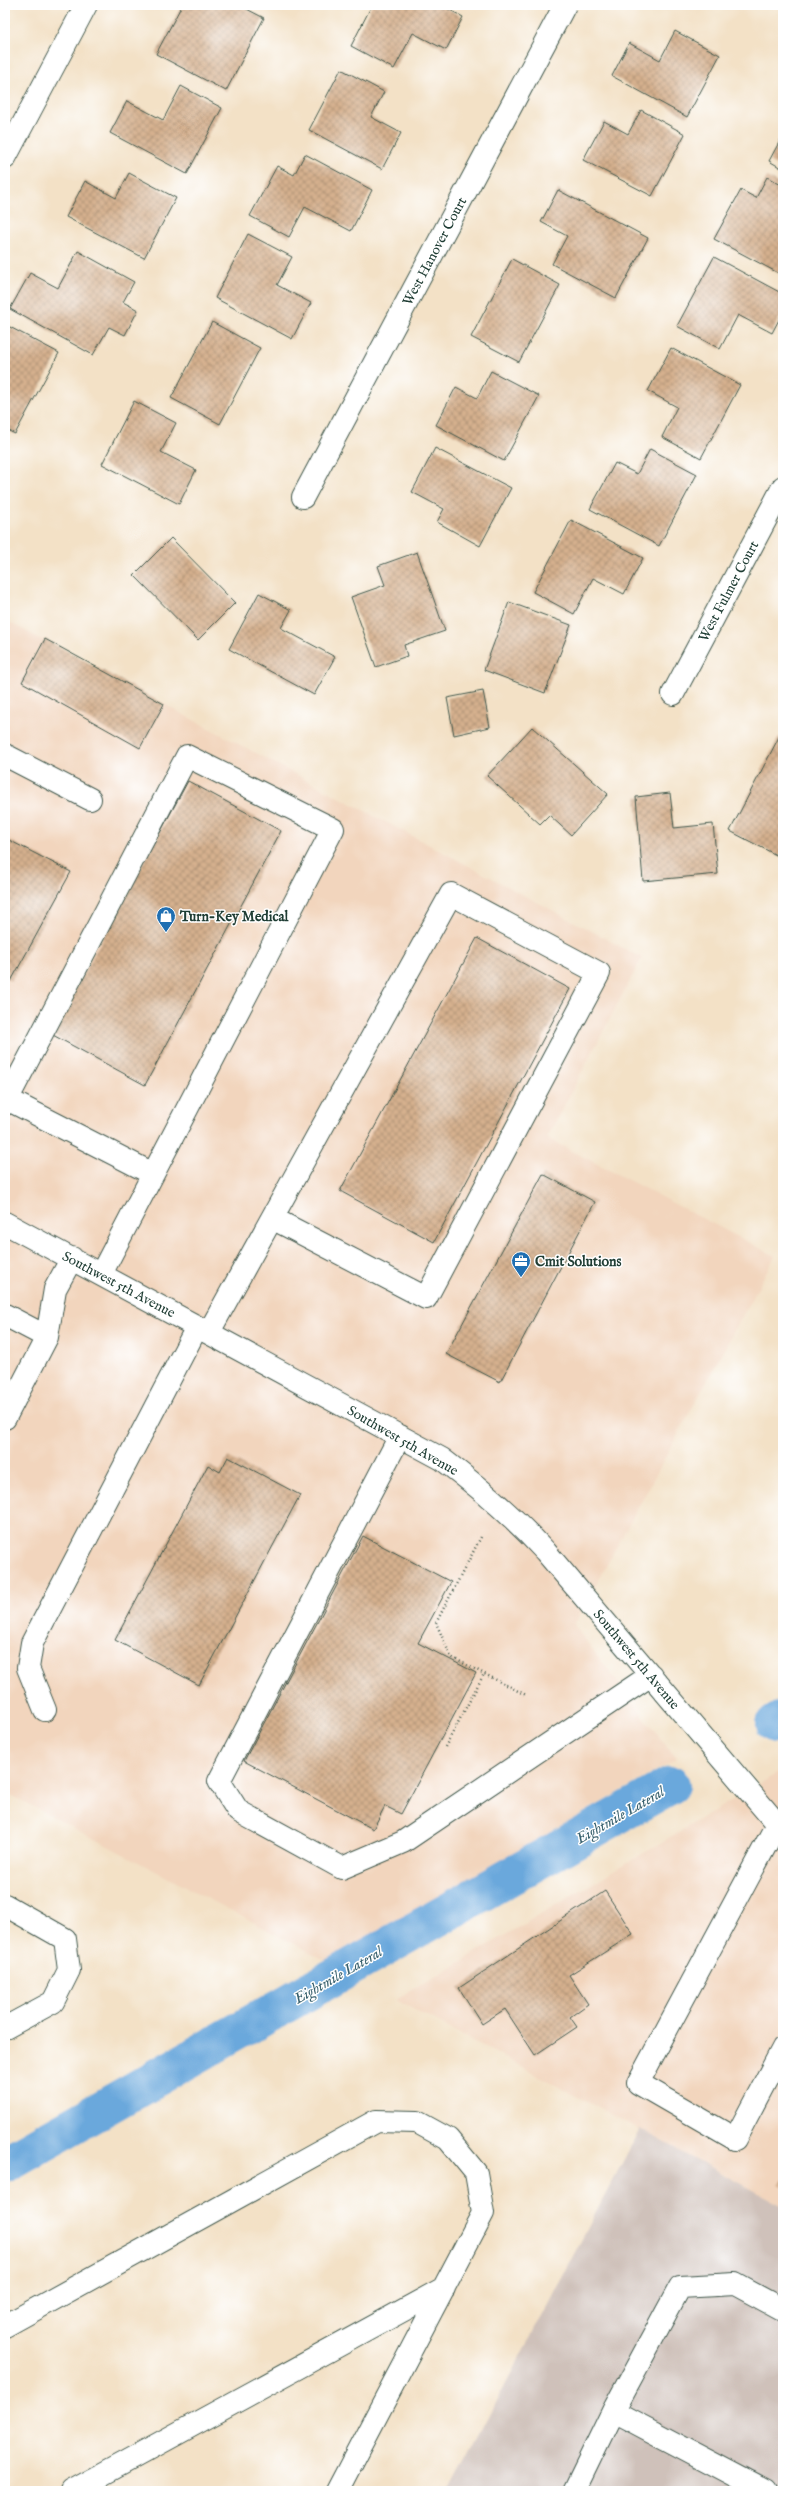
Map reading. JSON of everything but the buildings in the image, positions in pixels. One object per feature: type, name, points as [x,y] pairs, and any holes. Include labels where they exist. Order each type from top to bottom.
[{"type":"street","points":[[5,158],[86,5]]},
{"type":"street","name":"West Hanover Court","points":[[303,497],[565,5]]},
{"type":"street","name":"West Fulmer Court","points":[[673,694],[783,487]]},
{"type":"street","points":[[5,754],[90,799]]},
{"type":"street","points":[[101,1274],[333,829],[187,756],[6,1102],[153,1174]]},
{"type":"street","points":[[45,1710],[28,1668],[32,1643],[203,1329],[272,1218],[451,894],[599,972],[426,1298],[272,1218]]},
{"type":"street","name":"Southwest 5th Avenue","points":[[5,1223],[442,1459],[479,1487],[514,1517],[780,1827]]},
{"type":"street","points":[[5,1418],[47,1337],[55,1289],[72,1258]]},
{"type":"street","points":[[5,1315],[47,1337]]},
{"type":"street","points":[[400,1436],[219,1782],[238,1811],[342,1868],[404,1842],[651,1675]]},
{"type":"street","points":[[780,1827],[638,2083],[735,2138],[783,2048]]},
{"type":"street","points":[[5,1905],[65,1939],[69,1970],[53,2002],[5,2028]]},
{"type":"street","points":[[5,2326],[376,2121],[417,2122],[448,2140],[476,2173],[483,2213],[337,2491]]},
{"type":"street","points":[[574,2491],[613,2412],[680,2287],[735,2284],[783,2310]]},
{"type":"street","points":[[72,2491],[444,2288]]},
{"type":"street","points":[[613,2412],[765,2491]]},
{"type":"path","points":[[481,1537],[436,1623],[451,1658],[526,1695]]},
{"type":"path","points":[[445,1747],[484,1674]]},
{"type":"shaded area","points":[[5,620],[642,958],[547,1138],[775,1256],[574,1625],[676,1759],[327,1961],[5,1792]]},
{"type":"shaded area","points":[[783,1770],[783,2206],[396,2000]]},
{"type":"shaded area","points":[[640,2129],[783,2206],[783,2491],[449,2491]]},
{"type":"waterway","name":"Eightmile Lateral","points":[[775,1724],[783,1719]]},
{"type":"waterway","name":"Eightmile Lateral","points":[[5,2164],[671,1785]]},
{"type":"place","name":"Turn-Key Medical","points":[[166,933]]},
{"type":"place","name":"Cmit Solutions","points":[[521,1278]]}]
